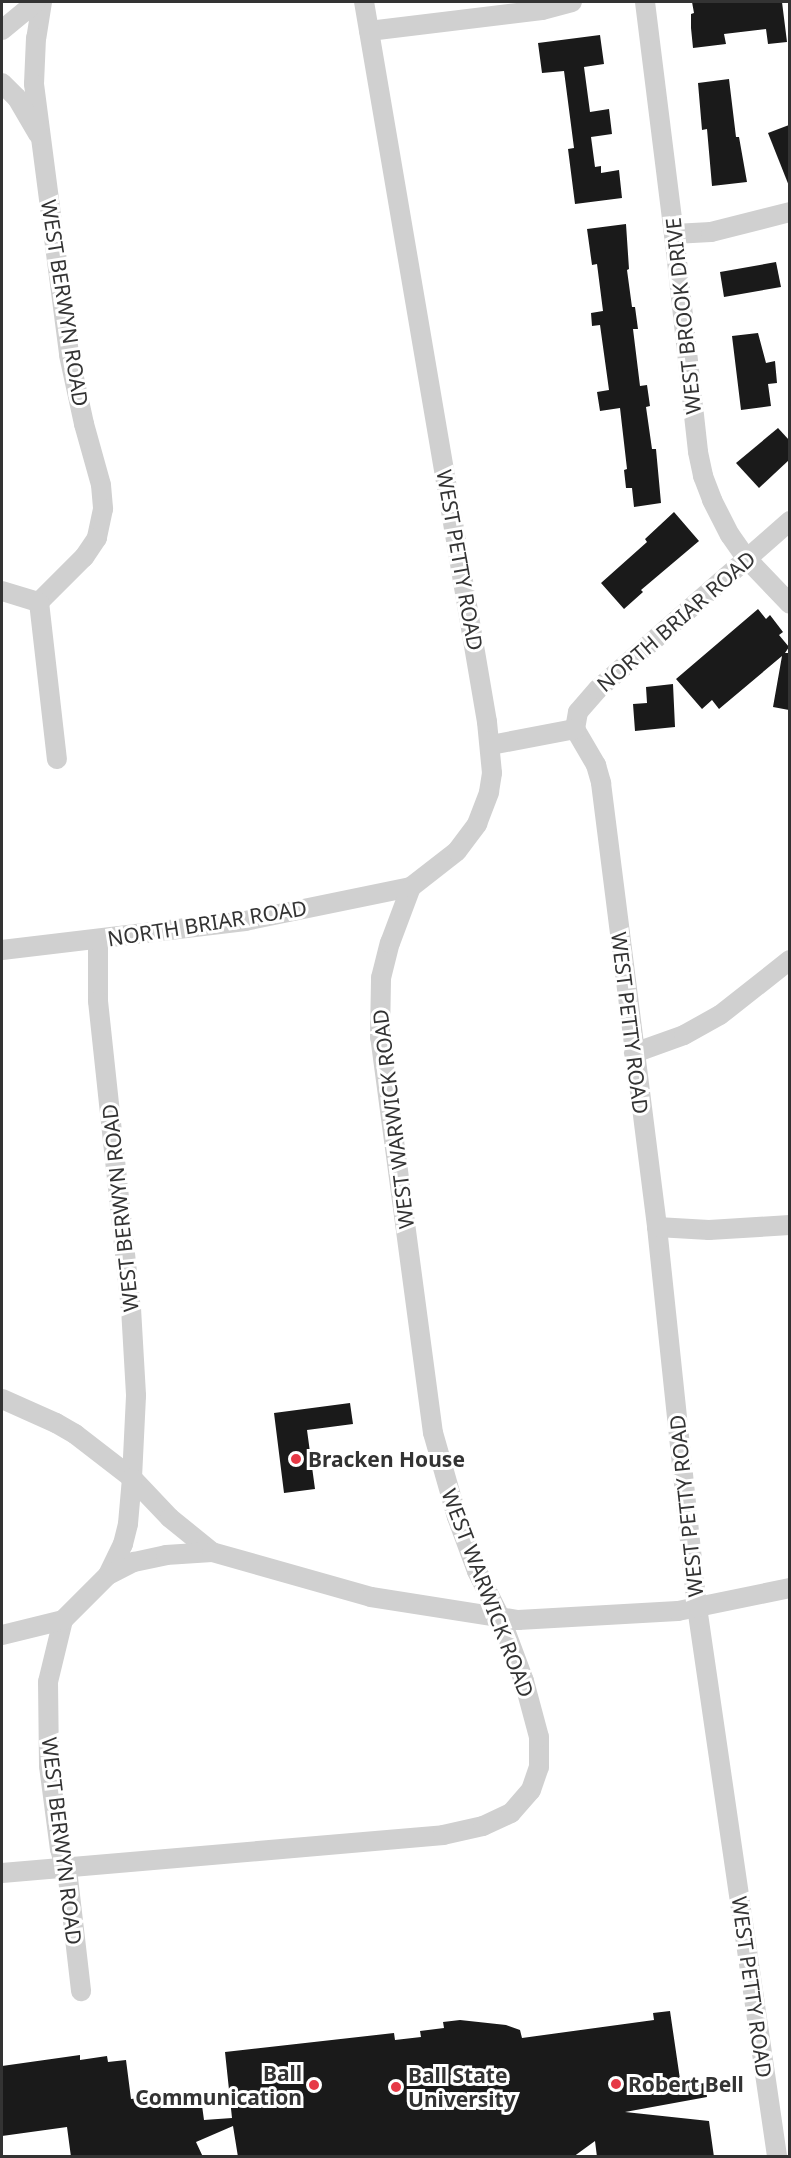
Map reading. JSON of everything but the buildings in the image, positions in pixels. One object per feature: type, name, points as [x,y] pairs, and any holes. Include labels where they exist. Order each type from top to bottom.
[{"type":"street","points":[[2,30],[36,2]]},
{"type":"street","name":"WEST BERWYN ROAD","points":[[39,602],[84,557],[97,538],[104,508],[101,485],[69,355],[42,139],[34,58],[42,2]]},
{"type":"street","name":"WEST PETTY ROAD","points":[[364,2],[491,745]]},
{"type":"street","points":[[369,31],[542,10],[572,2]]},
{"type":"street","name":"WEST BROOK DRIVE","points":[[645,2],[675,234],[698,452],[703,476],[720,517],[747,559],[789,604]]},
{"type":"street","points":[[2,83],[17,98],[42,139]]},
{"type":"street","points":[[675,234],[711,232],[789,212]]},
{"type":"street","name":"NORTH BRIAR ROAD","points":[[575,729],[578,712],[592,694],[789,521]]},
{"type":"street","points":[[2,591],[39,602],[57,759]]},
{"type":"street","points":[[411,887],[457,851],[477,824],[489,792],[491,745],[575,729]]},
{"type":"street","name":"WEST PETTY ROAD","points":[[575,729],[596,765],[601,783],[657,1227],[697,1607],[777,2157]]},
{"type":"street","name":"NORTH BRIAR ROAD","points":[[2,950],[245,921],[411,887]]},
{"type":"street","name":"WEST WARWICK ROAD","points":[[2,1873],[65,1866],[395,1841],[483,1826],[511,1814],[531,1790],[539,1767],[541,1751],[524,1681],[501,1619],[477,1571],[457,1517],[433,1433],[380,1037],[381,978],[390,943],[411,887]]},
{"type":"street","name":"WEST BERWYN ROAD","points":[[98,939],[98,1001],[131,1308],[136,1396],[128,1524],[123,1544],[108,1575]]},
{"type":"street","points":[[634,1053],[684,1035],[720,1015],[789,960]]},
{"type":"street","points":[[657,1227],[709,1230],[789,1225]]},
{"type":"street","points":[[2,1399],[75,1434],[132,1478],[170,1518],[212,1552]]},
{"type":"street","points":[[2,1635],[63,1620],[108,1575],[150,1557],[212,1552],[371,1598],[501,1619],[598,1617],[697,1607],[789,1588]]},
{"type":"street","name":"WEST BERWYN ROAD","points":[[63,1620],[52,1656],[47,1713],[51,1778],[81,1992]]},
{"type":"place","name":"Bracken House","points":[[296,1459]]},
{"type":"place","name":"Robert Bell","points":[[616,2084]]},
{"type":"place","name":"Ball Communication","points":[[314,2085]]},
{"type":"place","name":"Ball State University","points":[[396,2087]]}]
